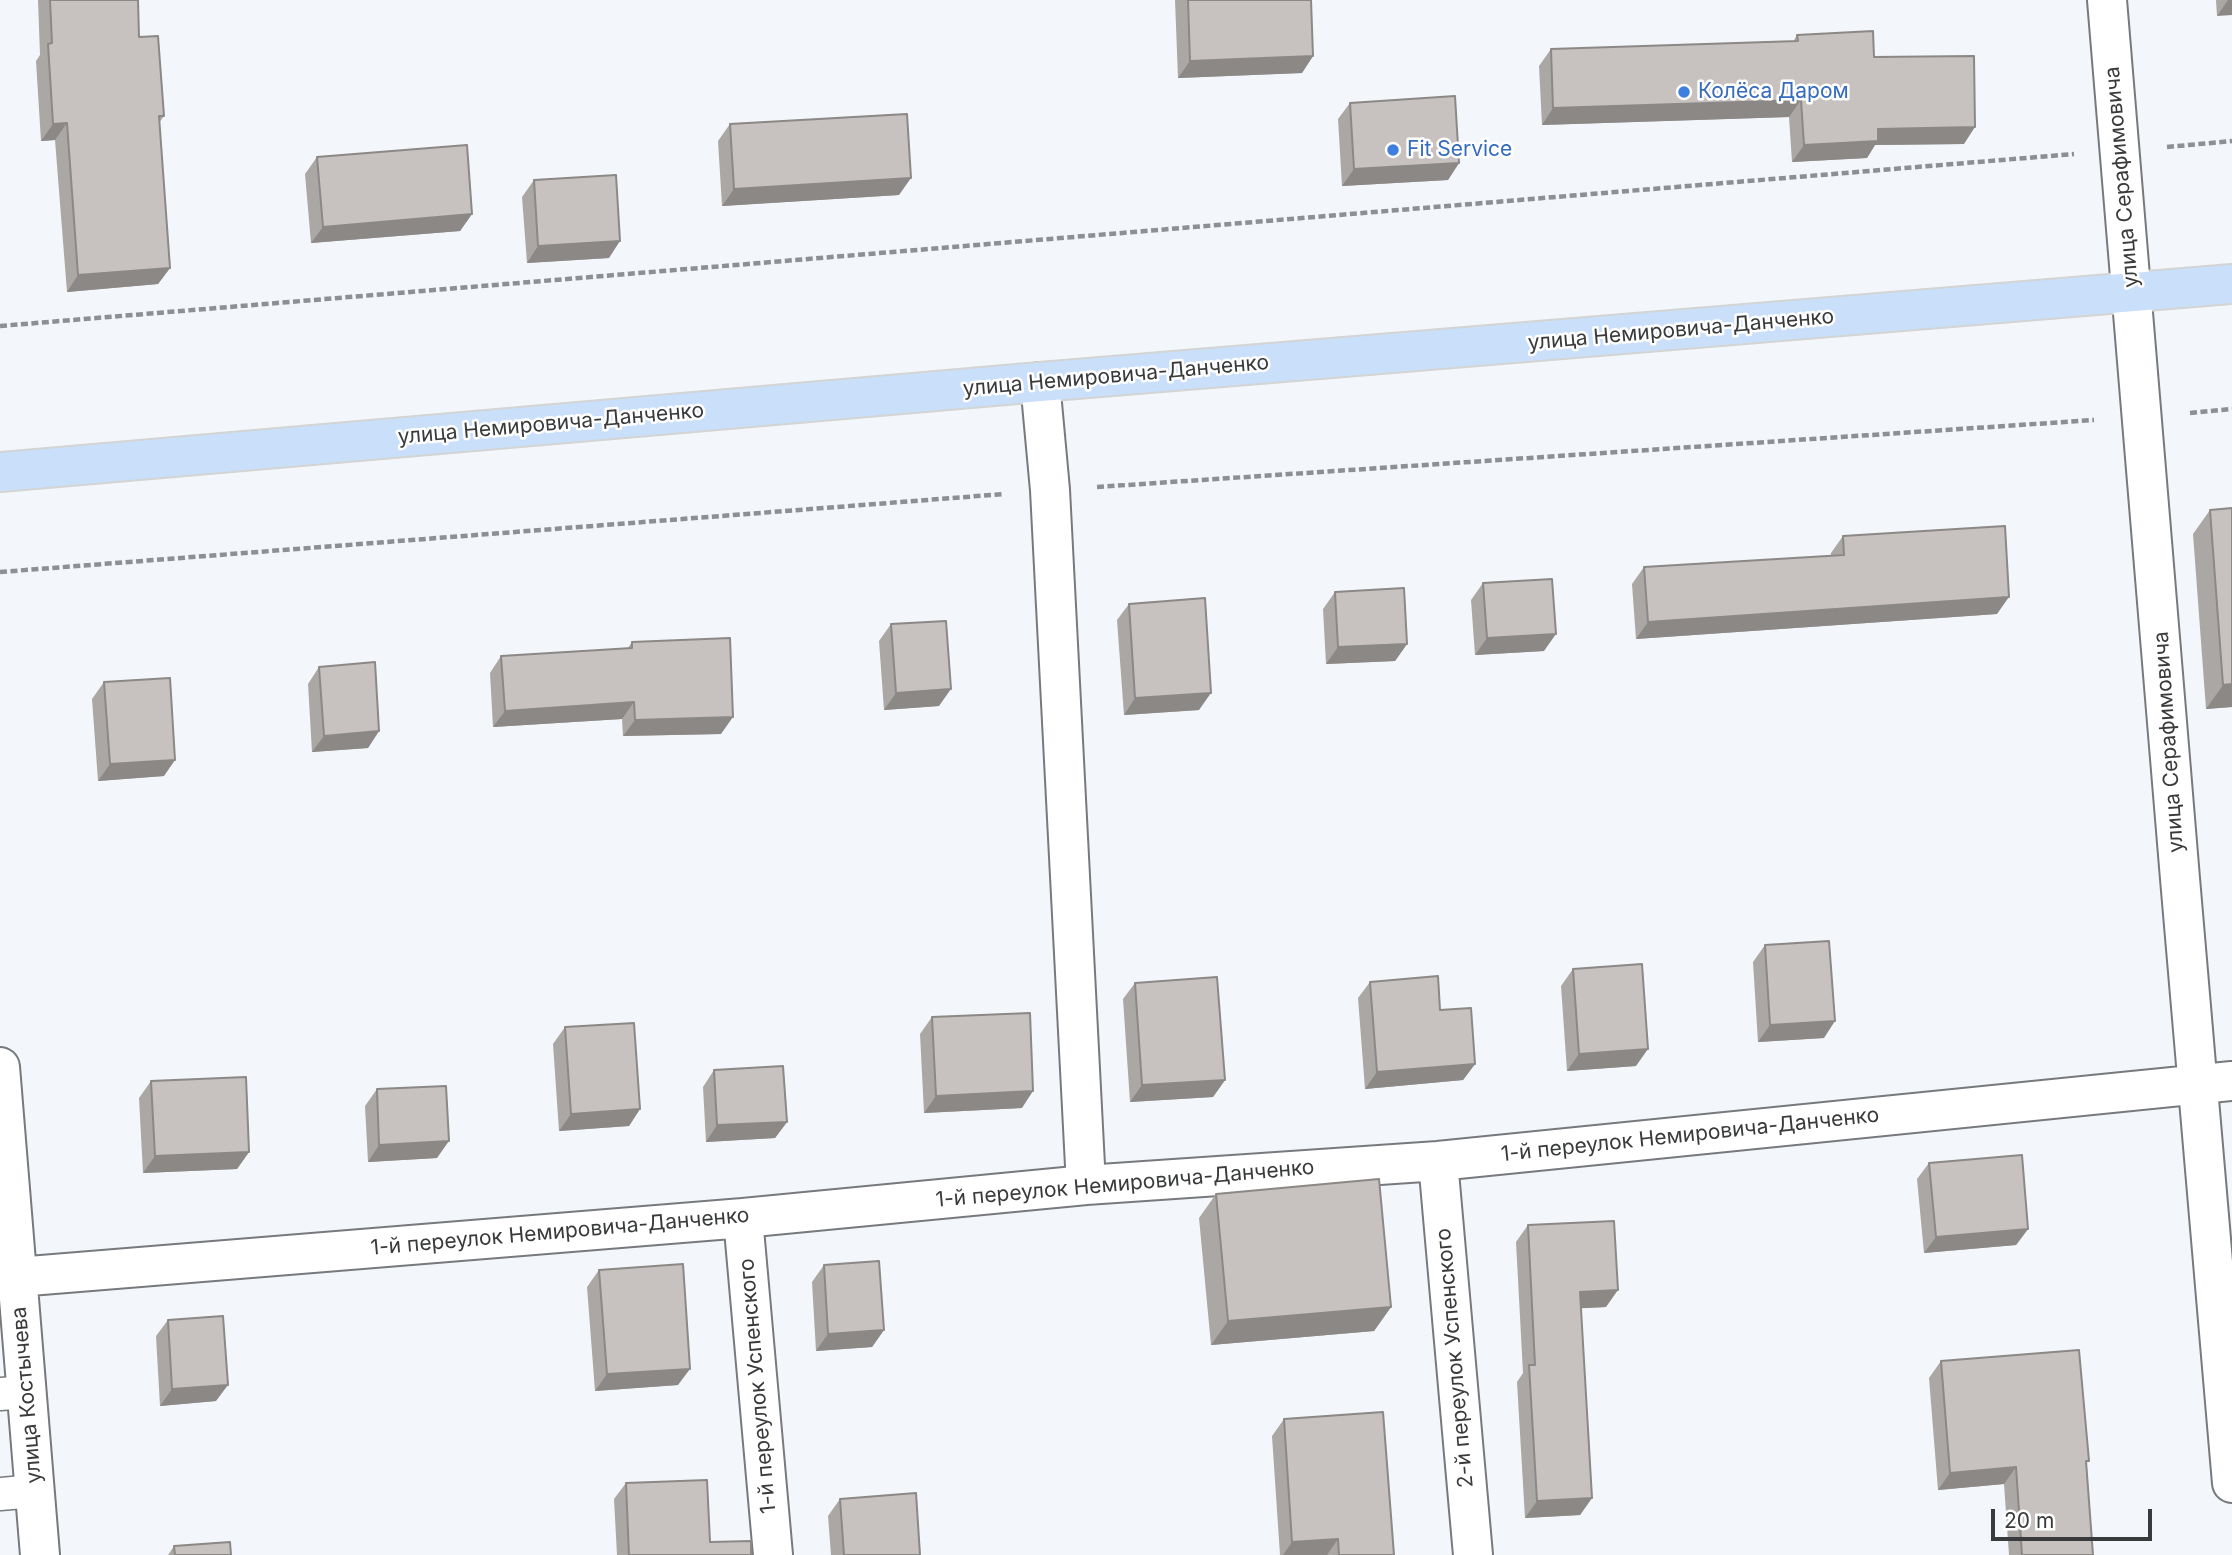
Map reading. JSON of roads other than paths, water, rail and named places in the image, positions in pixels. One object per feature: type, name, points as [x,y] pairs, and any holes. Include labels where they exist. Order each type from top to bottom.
[{"type":"main road","name":"улица Немировича-Данченко","points":[[0,472],[1041,382],[2232,284]]},
{"type":"street","name":"улица Серафимовича","points":[[2107,0],[2144,416],[2214,1082],[2232,1483]]},
{"type":"street","points":[[1041,382],[1050,490],[1086,1185]]},
{"type":"street","name":"1-й переулок Немировича-Данченко","points":[[17,1277],[743,1218],[1086,1185],[1438,1161],[2214,1082]]},
{"type":"street","name":"улица Костычева","points":[[1,1091],[17,1277],[13,1393],[18,1493],[40,1555]]},
{"type":"street","name":"2-й переулок Успенского","points":[[1438,1161],[1473,1555]]},
{"type":"street","name":"1-й переулок Успенского","points":[[743,1218],[773,1555]]},
{"type":"place","name":"Колёса Даром","points":[[1684,92]]},
{"type":"place","name":"Fit Service","points":[[1393,150]]}]
